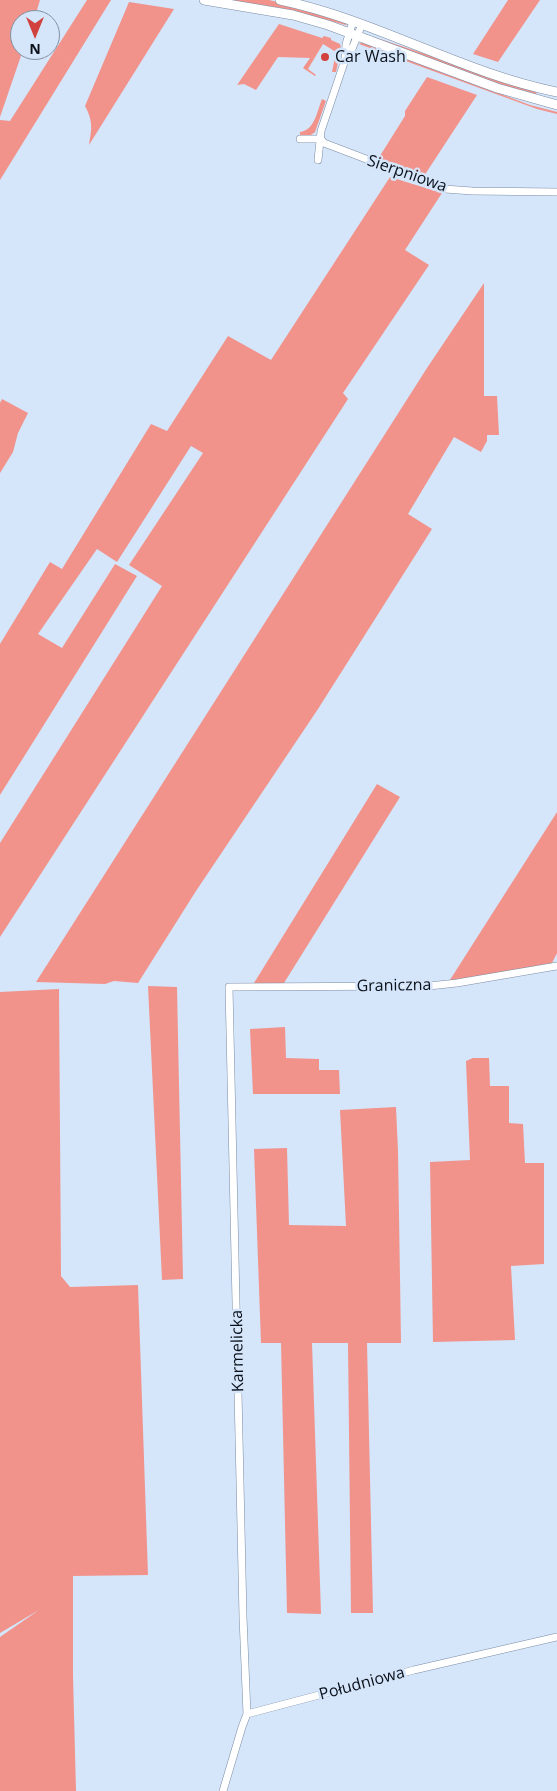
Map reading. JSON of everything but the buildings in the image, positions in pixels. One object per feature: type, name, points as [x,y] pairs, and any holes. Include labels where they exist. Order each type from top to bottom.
[{"type":"street","points":[[204,0],[293,15],[353,34],[497,88],[557,105]]},
{"type":"street","points":[[280,0],[310,7],[506,78],[557,92]]},
{"type":"street","points":[[318,160],[321,131],[345,60],[350,54],[357,23]]},
{"type":"street","points":[[300,139],[321,139]]},
{"type":"street","name":"Sierpniowa","points":[[321,139],[324,143],[445,189],[557,192]]},
{"type":"street","name":"Graniczna","points":[[229,988],[429,986],[557,966]]},
{"type":"street","name":"Karmelicka","points":[[229,988],[243,1617],[247,1714]]},
{"type":"street","name":"Południowa","points":[[247,1714],[414,1670],[557,1637]]},
{"type":"street","points":[[223,1791],[247,1714]]},
{"type":"shaded area","points":[[0,0],[40,0],[37,10],[10,10],[10,60],[20,60],[0,117]]},
{"type":"shaded area","points":[[87,0],[111,0],[0,180],[0,120],[10,121],[49,60],[60,60],[60,42]]},
{"type":"shaded area","points":[[227,0],[269,0],[348,22],[346,25],[280,8]]},
{"type":"shaded area","points":[[508,0],[540,0],[498,62],[473,54]]},
{"type":"shaded area","points":[[129,2],[174,9],[89,145],[91,125],[85,106]]},
{"type":"shaded area","points":[[279,24],[322,38],[324,36],[331,38],[331,40],[340,44],[341,48],[336,72],[332,72],[336,52],[323,44],[308,69],[315,76],[303,68],[310,58],[278,57],[256,90],[244,84],[237,85]]},
{"type":"shaded area","points":[[368,35],[537,91],[536,94],[495,83]]},
{"type":"shaded area","points":[[363,42],[530,105],[557,112],[557,114],[537,109],[359,44]]},
{"type":"shaded area","points":[[427,77],[477,95],[424,176],[378,159]]},
{"type":"shaded area","points":[[322,99],[326,101],[315,132],[311,135],[300,135],[300,132],[309,128],[312,124]]},
{"type":"shaded area","points":[[390,177],[442,193],[405,250],[429,265],[343,393],[348,399],[0,937],[0,843],[162,586],[129,565],[203,453],[191,446],[117,562],[97,549],[38,634],[62,648],[115,564],[137,576],[0,795],[0,644],[50,562],[62,569],[151,424],[167,431],[228,336],[271,360]]},
{"type":"shaded area","points":[[484,283],[484,396],[497,396],[499,435],[487,435],[487,441],[481,452],[454,437],[408,514],[432,529],[318,709],[196,891],[138,983],[114,981],[105,984],[36,982],[427,368]]},
{"type":"shaded area","points":[[2,399],[28,413],[18,433],[13,452],[0,473],[0,403]]},
{"type":"shaded area","points":[[377,784],[400,797],[284,983],[254,983]]},
{"type":"shaded area","points":[[557,812],[557,953],[552,963],[448,983]]},
{"type":"shaded area","points":[[148,986],[177,987],[183,1279],[162,1280]]},
{"type":"shaded area","points":[[59,989],[61,1276],[70,1287],[138,1285],[148,1575],[73,1576],[76,1791],[0,1791],[0,1637],[39,1610],[0,1633],[0,992]]},
{"type":"shaded area","points":[[285,1027],[286,1058],[319,1059],[319,1070],[339,1070],[340,1094],[253,1094],[250,1029]]},
{"type":"shaded area","points":[[473,1058],[489,1058],[490,1086],[509,1086],[509,1123],[523,1124],[525,1163],[544,1163],[544,1264],[511,1266],[515,1340],[433,1342],[430,1162],[470,1160],[466,1061]]},
{"type":"shaded area","points":[[396,1107],[401,1343],[367,1343],[373,1613],[351,1613],[348,1343],[312,1343],[321,1614],[287,1613],[281,1343],[261,1343],[254,1149],[287,1148],[289,1225],[346,1226],[340,1110]]},
{"type":"place","name":"Car Wash","points":[[325,57]]}]
